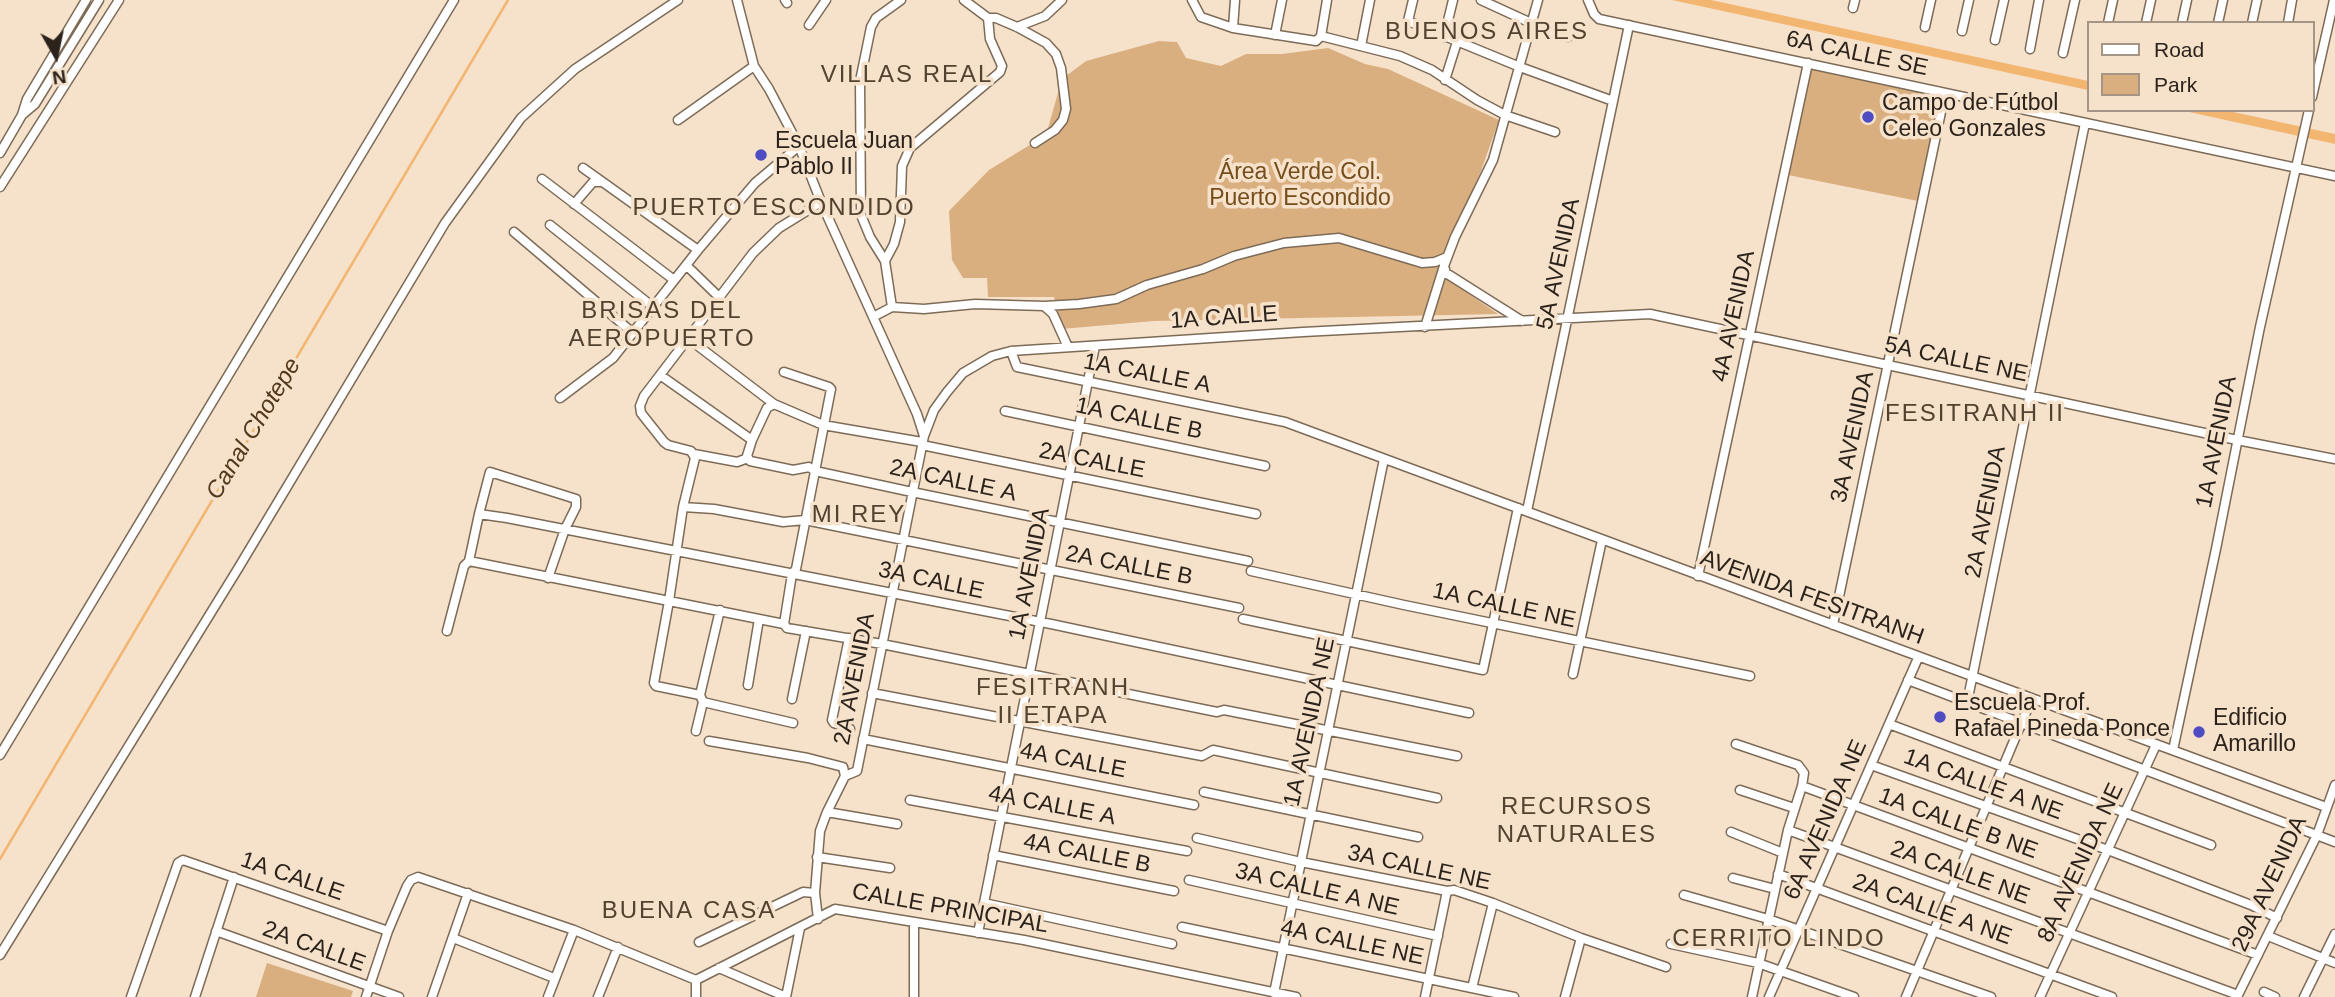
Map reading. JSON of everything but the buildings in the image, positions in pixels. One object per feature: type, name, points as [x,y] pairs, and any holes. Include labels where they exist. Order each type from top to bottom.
[{"type":"street","points":[[0,153],[22,115],[27,99],[86,0]]},
{"type":"street","points":[[22,115],[35,104],[99,0]]},
{"type":"street","points":[[0,187],[118,0]]},
{"type":"street","points":[[0,755],[454,0]]},
{"type":"street","points":[[0,955],[239,567],[445,223],[521,118],[576,69],[678,0]]},
{"type":"street","points":[[737,0],[754,66],[799,146],[821,202],[917,414],[923,441]]},
{"type":"street","points":[[809,25],[826,0]]},
{"type":"street","points":[[892,307],[886,261],[870,237],[861,215],[860,81],[870,27],[876,18],[901,0]]},
{"type":"street","points":[[964,0],[988,18],[996,18],[1017,27],[1046,43],[1056,54],[1061,68],[1066,109],[1063,120],[1045,139],[1035,143]]},
{"type":"street","points":[[1017,27],[1045,16],[1062,0]]},
{"type":"street","points":[[1192,0],[1201,17],[1233,28],[1316,41],[1321,36],[1327,0]]},
{"type":"street","points":[[1233,28],[1235,0]]},
{"type":"street","points":[[1275,35],[1282,0]]},
{"type":"street","points":[[1361,46],[1370,0]]},
{"type":"street","points":[[1413,0],[1408,21],[1520,67],[1613,101]]},
{"type":"street","points":[[1444,37],[1453,0]]},
{"type":"street","points":[[1481,0],[1569,37]]},
{"type":"street","points":[[1425,327],[1447,257],[1488,171],[1538,0]]},
{"type":"street","name":"6A CALLE SE","points":[[1588,0],[1599,19],[2335,176]]},
{"type":"street","points":[[1925,27],[1931,0]]},
{"type":"street","points":[[1962,31],[1969,0]]},
{"type":"street","points":[[1995,40],[2004,0]]},
{"type":"street","points":[[2029,49],[2039,0]]},
{"type":"street","points":[[2063,53],[2075,0]]},
{"type":"street","points":[[2108,21],[2113,0]]},
{"type":"street","points":[[2147,21],[2151,0]]},
{"type":"street","points":[[2182,21],[2187,0]]},
{"type":"street","points":[[2218,21],[2223,0]]},
{"type":"street","points":[[2252,21],[2257,0]]},
{"type":"street","points":[[2288,21],[2292,0]]},
{"type":"street","points":[[2314,88],[2334,0]]},
{"type":"street","points":[[886,261],[900,222],[902,166],[910,148],[1000,72],[1002,66],[990,39],[988,18]]},
{"type":"street","name":"5A AVENIDA","points":[[1346,642],[1483,670],[1567,318],[1629,25]]},
{"type":"street","points":[[1321,36],[1400,56],[1433,71],[1505,115],[1555,132]]},
{"type":"street","points":[[1445,80],[1457,42]]},
{"type":"street","name":"4A AVENIDA","points":[[1698,576],[1808,64]]},
{"type":"street","points":[[678,120],[754,66]]},
{"type":"street","name":"3A AVENIDA","points":[[1833,625],[1945,93]]},
{"type":"street","name":"1A AVENIDA","points":[[2173,750],[2268,289],[2309,112]]},
{"type":"street","name":"2A AVENIDA","points":[[1967,703],[2085,123]]},
{"type":"street","points":[[560,398],[613,358],[755,183],[799,146]]},
{"type":"street","points":[[583,168],[698,250]]},
{"type":"street","points":[[542,179],[674,280]]},
{"type":"street","points":[[574,204],[593,183],[601,181]]},
{"type":"street","points":[[752,440],[660,375],[762,245],[779,228],[821,202]]},
{"type":"street","points":[[550,225],[653,307]]},
{"type":"street","points":[[514,232],[633,333]]},
{"type":"street","points":[[873,317],[892,307],[924,309],[975,304],[1044,306],[1116,299],[1147,285],[1203,269],[1234,256],[1284,243],[1339,238],[1422,263],[1447,257]]},
{"type":"street","points":[[686,265],[720,298]]},
{"type":"street","points":[[1444,266],[1446,273],[1522,321]]},
{"type":"street","points":[[1044,306],[1053,314],[1068,347]]},
{"type":"street","name":"5A CALLE NE","points":[[1567,318],[1650,314],[2335,459]]},
{"type":"street","name":"1A CALLE","points":[[923,441],[934,410],[963,373],[992,356],[1012,351],[1567,318]]},
{"type":"street","name":"2A CALLE","points":[[689,340],[774,404],[824,425],[923,441],[1256,514]]},
{"type":"street","name":"1A AVENIDA","points":[[978,933],[1095,346]]},
{"type":"street","name":"1A CALLE A","points":[[1012,351],[1017,366],[1285,422]]},
{"type":"street","points":[[784,372],[830,387],[784,624]]},
{"type":"street","name":"2A CALLE A","points":[[660,375],[644,396],[640,413],[668,445],[694,454],[737,462],[748,458],[750,461],[793,470],[809,467],[815,471],[912,492],[1248,561]]},
{"type":"street","points":[[748,458],[752,440],[767,408],[774,404]]},
{"type":"street","name":"1A CALLE B","points":[[1004,411],[1265,466]]},
{"type":"street","name":"AVENIDA FESITRANH","points":[[1285,422],[2326,807]]},
{"type":"street","name":"2A AVENIDA","points":[[818,919],[815,893],[820,831],[845,776],[857,771],[923,441]]},
{"type":"street","points":[[694,454],[654,683],[656,686],[793,723]]},
{"type":"street","name":"1A AVENIDA NE","points":[[1274,993],[1384,459]]},
{"type":"street","points":[[447,631],[464,566],[469,561],[490,472],[576,499],[576,508],[565,529],[548,578]]},
{"type":"street","name":"2A CALLE B","points":[[683,507],[714,509],[783,522],[805,520],[1239,608]]},
{"type":"street","name":"3A CALLE","points":[[479,514],[892,592],[1226,660],[1337,686]]},
{"type":"street","points":[[1573,674],[1602,540]]},
{"type":"street","points":[[469,561],[759,618],[784,624],[787,628],[882,643],[1217,712],[1224,710],[1457,756]]},
{"type":"street","name":"1A CALLE NE","points":[[1251,571],[1750,676]]},
{"type":"street","points":[[695,731],[720,610]]},
{"type":"street","points":[[748,685],[759,618]]},
{"type":"street","points":[[1244,620],[1346,642]]},
{"type":"street","points":[[792,699],[806,631]]},
{"type":"street","points":[[849,638],[832,720],[850,729]]},
{"type":"street","name":"6A AVENIDA NE","points":[[1769,997],[1918,658]]},
{"type":"street","points":[[1908,680],[2335,842]]},
{"type":"street","points":[[1337,686],[1469,713]]},
{"type":"street","points":[[872,693],[1202,756],[1213,750],[1437,798]]},
{"type":"street","points":[[1906,997],[2032,698]]},
{"type":"street","points":[[1889,724],[2211,845]]},
{"type":"street","name":"4A CALLE","points":[[863,739],[1194,804]]},
{"type":"street","points":[[709,741],[808,758],[843,767],[845,776]]},
{"type":"street","points":[[1736,744],[1798,765],[1804,774],[1788,830],[1752,997]]},
{"type":"street","name":"8A AVENIDA NE","points":[[2039,997],[2157,745]]},
{"type":"street","name":"1A CALLE A NE","points":[[1871,765],[2108,850],[2251,905],[2277,918]]},
{"type":"street","name":"1A CALLE B NE","points":[[1802,786],[2259,955]]},
{"type":"street","name":"29A AVENIDA","points":[[2238,996],[2317,835],[2334,789]]},
{"type":"street","points":[[1740,790],[1794,808]]},
{"type":"street","points":[[1204,792],[1418,837]]},
{"type":"street","name":"4A CALLE A","points":[[910,800],[1187,851]]},
{"type":"street","points":[[827,811],[897,824]]},
{"type":"street","name":"2A CALLE NE","points":[[1788,830],[2238,996]]},
{"type":"street","points":[[1731,832],[1783,853]]},
{"type":"street","name":"3A CALLE NE","points":[[1197,838],[1301,862],[1447,891],[1454,890],[1666,967]]},
{"type":"street","name":"4A CALLE B","points":[[993,855],[1174,891]]},
{"type":"street","points":[[817,857],[890,869]]},
{"type":"street","name":"1A CALLE","points":[[131,997],[178,863],[183,860],[388,931]]},
{"type":"street","name":"2A CALLE A NE","points":[[1778,874],[2112,997]]},
{"type":"street","points":[[195,997],[234,877]]},
{"type":"street","points":[[366,997],[388,931],[407,886],[411,880],[418,877],[574,930],[696,980],[696,997]]},
{"type":"street","points":[[1733,878],[1775,889]]},
{"type":"street","name":"3A CALLE A NE","points":[[1189,880],[1438,936]]},
{"type":"street","points":[[1425,997],[1447,891]]},
{"type":"street","points":[[699,942],[803,892],[815,893]]},
{"type":"street","points":[[432,997],[468,893]]},
{"type":"street","points":[[1684,895],[1768,919],[1991,997]]},
{"type":"street","points":[[984,903],[1172,944]]},
{"type":"street","points":[[1472,988],[1493,903]]},
{"type":"street","name":"CALLE PRINCIPAL","points":[[696,980],[835,909],[1024,940],[1296,997]]},
{"type":"street","points":[[914,923],[914,997]]},
{"type":"street","name":"4A CALLE NE","points":[[1182,927],[1514,997]]},
{"type":"street","points":[[719,968],[786,997],[800,928]]},
{"type":"street","points":[[548,997],[574,930]]},
{"type":"street","name":"2A CALLE","points":[[216,931],[400,997]]},
{"type":"street","points":[[2304,997],[2335,934]]},
{"type":"street","points":[[2268,936],[2335,963]]},
{"type":"street","points":[[453,938],[554,978]]},
{"type":"street","points":[[1565,997],[1581,938]]},
{"type":"street","points":[[1671,944],[1758,963],[1854,997]]},
{"type":"street","points":[[598,997],[618,947]]},
{"type":"street","points":[[2264,992],[2274,997]]},
{"type":"green space","name":"Área Verde Col. Puerto Escondido","points":[[1159,41],[1177,42],[1186,58],[1221,66],[1246,54],[1282,54],[1328,48],[1365,64],[1388,69],[1499,120],[1481,171],[1437,272],[1498,314],[1154,321],[1061,329],[1054,297],[988,297],[987,278],[963,278],[952,260],[949,211],[989,170],[1046,135],[1062,79],[1086,61]]},
{"type":"green space","points":[[1810,64],[1942,92],[1918,201],[1788,175]]},
{"type":"green space","points":[[267,963],[353,991],[351,997],[256,997]]},
{"type":"shaded area","points":[[1672,0],[1711,0],[2086,81],[2086,90]]},
{"type":"shaded area","points":[[2189,112],[2233,112],[2335,134],[2335,144]]},
{"type":"waterway","name":"Canal Chotepe","points":[[0,859],[508,0]]},
{"type":"place","name":"Campo de Fútbol Celeo Gonzales","points":[[1868,117]]},
{"type":"place","name":"Escuela Juan Pablo II","points":[[761,155]]},
{"type":"place","name":"Escuela Prof. Rafael Pineda Ponce","points":[[1940,717]]},
{"type":"place","name":"Edificio Amarillo","points":[[2199,732]]},
{"type":"district","name":"BUENOS AIRES","points":[[1487,32]]},
{"type":"district","name":"VILLAS REAL","points":[[907,75]]},
{"type":"district","name":"PUERTO ESCONDIDO","points":[[774,208]]},
{"type":"district","name":"BRISAS DEL AEROPUERTO","points":[[662,325]]},
{"type":"district","name":"FESITRANH II","points":[[1975,414]]},
{"type":"district","name":"MI REY","points":[[859,515]]},
{"type":"district","name":"FESITRANH II ETAPA","points":[[1053,702]]},
{"type":"district","name":"RECURSOS NATURALES","points":[[1577,821]]},
{"type":"district","name":"BUENA CASA","points":[[689,911]]},
{"type":"district","name":"CERRITO LINDO","points":[[1779,939]]}]
